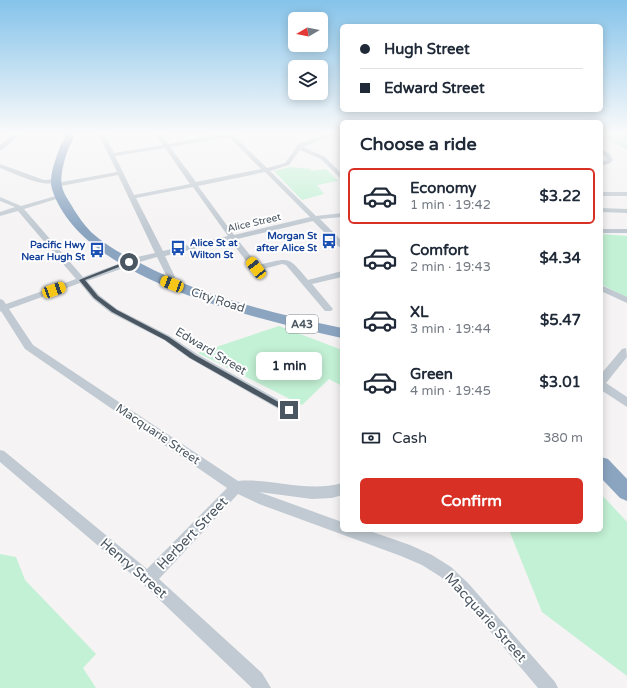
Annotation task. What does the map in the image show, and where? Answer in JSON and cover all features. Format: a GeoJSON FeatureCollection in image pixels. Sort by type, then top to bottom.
{"type":"FeatureCollection","features":[{"type":"Feature","properties":{"kind":"highway"},"geometry":{"type":"LineString","coordinates":[[56,183],[61,165]]}},
{"type":"Feature","properties":{"kind":"highway","name":"City Road"},"geometry":{"type":"LineString","coordinates":[[56,183],[61,196],[78,224],[87,234],[129,262],[162,280],[243,308],[340,333]]}},
{"type":"Feature","properties":{"kind":"highway"},"geometry":{"type":"LineString","coordinates":[[603,467],[627,492]]}},
{"type":"Feature","properties":{"kind":"street"},"geometry":{"type":"LineString","coordinates":[[117,165],[171,277]]}},
{"type":"Feature","properties":{"kind":"street"},"geometry":{"type":"LineString","coordinates":[[181,165],[256,268],[286,262],[289,263],[308,283],[328,309]]}},
{"type":"Feature","properties":{"kind":"street"},"geometry":{"type":"LineString","coordinates":[[260,165],[340,243]]}},
{"type":"Feature","properties":{"kind":"street"},"geometry":{"type":"LineString","coordinates":[[133,197],[266,171],[283,165]]}},
{"type":"Feature","properties":{"kind":"street"},"geometry":{"type":"LineString","coordinates":[[330,165],[340,176]]}},
{"type":"Feature","properties":{"kind":"street"},"geometry":{"type":"LineString","coordinates":[[0,166],[43,182],[56,183],[121,173]]}},
{"type":"Feature","properties":{"kind":"street"},"geometry":{"type":"LineString","coordinates":[[603,194],[627,194]]}},
{"type":"Feature","properties":{"kind":"street"},"geometry":{"type":"LineString","coordinates":[[0,214],[61,196]]}},
{"type":"Feature","properties":{"kind":"street"},"geometry":{"type":"LineString","coordinates":[[603,197],[627,198]]}},
{"type":"Feature","properties":{"kind":"street","name":"Edward Street"},"geometry":{"type":"LineString","coordinates":[[0,199],[17,206],[96,297],[114,311],[167,338],[193,356],[289,410]]}},
{"type":"Feature","properties":{"kind":"street"},"geometry":{"type":"LineString","coordinates":[[603,210],[627,211]]}},
{"type":"Feature","properties":{"kind":"street","name":"Alice Street"},"geometry":{"type":"LineString","coordinates":[[1,307],[82,280],[129,262],[232,237],[332,215],[340,215]]}},
{"type":"Feature","properties":{"kind":"street"},"geometry":{"type":"LineString","coordinates":[[603,231],[627,231]]}},
{"type":"Feature","properties":{"kind":"street"},"geometry":{"type":"LineString","coordinates":[[308,283],[340,275]]}},
{"type":"Feature","properties":{"kind":"street"},"geometry":{"type":"LineString","coordinates":[[603,289],[627,300]]}},
{"type":"Feature","properties":{"kind":"street","name":"Macquarie Street"},"geometry":{"type":"LineString","coordinates":[[1,307],[29,347],[236,487],[264,500],[340,527]]}},
{"type":"Feature","properties":{"kind":"street"},"geometry":{"type":"LineString","coordinates":[[603,379],[626,351]]}},
{"type":"Feature","properties":{"kind":"street"},"geometry":{"type":"LineString","coordinates":[[603,386],[627,403]]}},
{"type":"Feature","properties":{"kind":"street","name":"Henry Street"},"geometry":{"type":"LineString","coordinates":[[0,455],[148,579],[256,679],[262,688]]}},
{"type":"Feature","properties":{"kind":"street"},"geometry":{"type":"LineString","coordinates":[[236,487],[263,486],[303,493],[320,493],[340,488]]}},
{"type":"Feature","properties":{"kind":"street","name":"Herbert Street"},"geometry":{"type":"LineString","coordinates":[[148,579],[236,487]]}},
{"type":"Feature","properties":{"kind":"street","name":"Macquarie Street"},"geometry":{"type":"LineString","coordinates":[[355,532],[405,550],[427,560],[446,572],[463,588],[549,688]]}},
{"type":"Feature","properties":{"kind":"green space"},"geometry":{"type":"Polygon","coordinates":[[[290,167],[311,169],[310,171],[326,169],[338,181],[317,185],[324,194],[302,200],[274,171],[290,167]]]}},
{"type":"Feature","properties":{"kind":"green space"},"geometry":{"type":"Polygon","coordinates":[[[603,234],[627,236],[627,298],[603,285],[603,234]]]}},
{"type":"Feature","properties":{"kind":"green space"},"geometry":{"type":"Polygon","coordinates":[[[279,326],[340,349],[340,385],[329,379],[302,405],[198,353],[279,326]]]}},
{"type":"Feature","properties":{"kind":"green space"},"geometry":{"type":"Polygon","coordinates":[[[603,496],[627,522],[627,676],[542,612],[510,532],[603,532],[603,496]]]}},
{"type":"Feature","properties":{"kind":"green space"},"geometry":{"type":"Polygon","coordinates":[[[0,554],[16,557],[25,580],[96,654],[83,668],[96,688],[0,688],[0,554]]]}},
{"type":"Feature","properties":{"kind":"place","name":"Morgan St after Alice St"},"geometry":{"type":"Point","coordinates":[329,241]}},
{"type":"Feature","properties":{"kind":"place","name":"Alice St at Wilton St"},"geometry":{"type":"Point","coordinates":[178,248]}},
{"type":"Feature","properties":{"kind":"place","name":"Pacific Hwy Near Hugh St"},"geometry":{"type":"Point","coordinates":[97,250]}},
{"type":"Feature","properties":{"kind":"route"},"geometry":{"type":"LineString","coordinates":[[129,262],[82,280],[96,297],[114,311],[167,338],[179,348],[289,410]]}}]}
